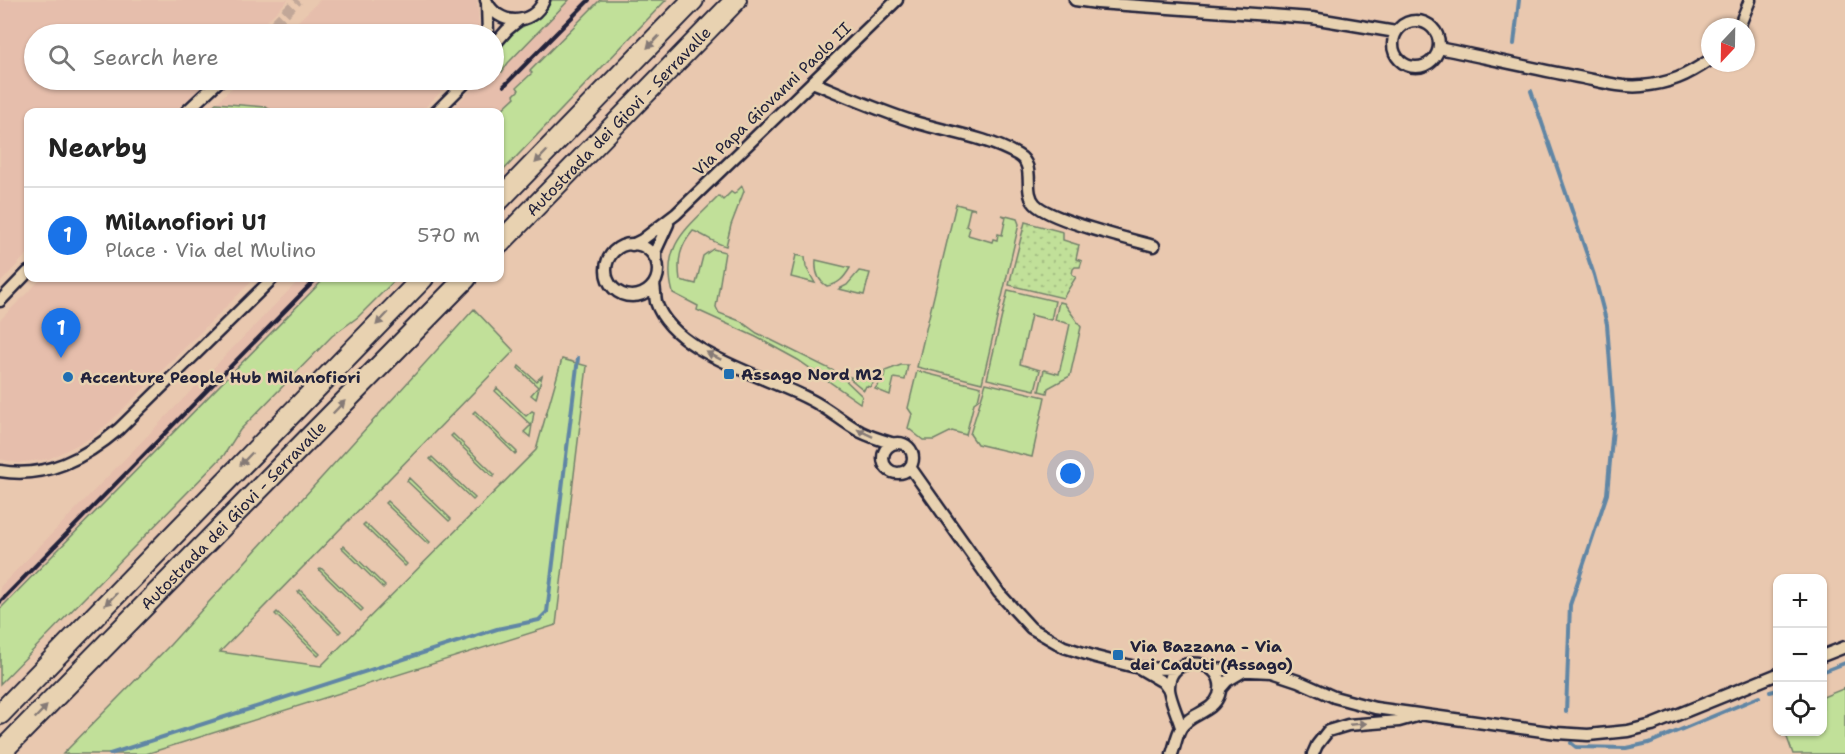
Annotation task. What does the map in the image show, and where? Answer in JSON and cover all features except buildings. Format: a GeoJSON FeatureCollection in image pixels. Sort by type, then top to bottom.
{"type":"FeatureCollection","features":[{"type":"Feature","properties":{"kind":"highway","name":"Autostrada dei Giovi - Serravalle"},"geometry":{"type":"LineString","coordinates":[[504,195],[693,0]]}},
{"type":"Feature","properties":{"kind":"highway","name":"Autostrada dei Giovi - Serravalle"},"geometry":{"type":"LineString","coordinates":[[504,239],[736,0]]}},
{"type":"Feature","properties":{"kind":"highway","name":"Autostrada dei Giovi - Serravalle"},"geometry":{"type":"LineString","coordinates":[[0,714],[419,282]]}},
{"type":"Feature","properties":{"kind":"highway","name":"Autostrada dei Giovi - Serravalle"},"geometry":{"type":"LineString","coordinates":[[0,753],[462,282]]}},
{"type":"Feature","properties":{"kind":"street"},"geometry":{"type":"LineString","coordinates":[[487,2],[500,17],[519,20],[529,18],[537,12],[544,0]]}},
{"type":"Feature","properties":{"kind":"street","name":"Via Papa Giovanni Paolo II"},"geometry":{"type":"LineString","coordinates":[[632,245],[669,221],[897,0]]}},
{"type":"Feature","properties":{"kind":"street"},"geometry":{"type":"LineString","coordinates":[[1075,0],[1312,18],[1396,32]]}},
{"type":"Feature","properties":{"kind":"street"},"geometry":{"type":"LineString","coordinates":[[1743,18],[1750,0]]}},
{"type":"Feature","properties":{"kind":"street"},"geometry":{"type":"LineString","coordinates":[[487,2],[489,24]]}},
{"type":"Feature","properties":{"kind":"street"},"geometry":{"type":"LineString","coordinates":[[504,33],[519,20]]}},
{"type":"Feature","properties":{"kind":"street"},"geometry":{"type":"LineString","coordinates":[[1408,22],[1424,22],[1436,32],[1439,48],[1437,55],[1427,65],[1413,68],[1406,66],[1394,51],[1393,38],[1396,32],[1408,22]]}},
{"type":"Feature","properties":{"kind":"street"},"geometry":{"type":"LineString","coordinates":[[1439,48],[1562,74],[1640,86],[1687,76],[1701,66]]}},
{"type":"Feature","properties":{"kind":"street"},"geometry":{"type":"LineString","coordinates":[[812,82],[916,123],[982,140],[1018,155],[1027,166],[1031,198],[1038,207],[1072,222],[1154,246]]}},
{"type":"Feature","properties":{"kind":"street"},"geometry":{"type":"LineString","coordinates":[[190,108],[209,90]]}},
{"type":"Feature","properties":{"kind":"street"},"geometry":{"type":"LineString","coordinates":[[440,108],[458,90]]}},
{"type":"Feature","properties":{"kind":"street","name":"Via Papa Giovanni Paolo II"},"geometry":{"type":"LineString","coordinates":[[656,260],[656,250],[669,221]]}},
{"type":"Feature","properties":{"kind":"street"},"geometry":{"type":"LineString","coordinates":[[654,284],[641,295],[624,295],[610,284],[607,272],[608,261],[617,249],[632,245],[646,249],[656,260],[658,268],[654,284],[656,301],[663,315],[681,336],[694,346],[722,360],[814,400],[859,431],[891,443],[902,443],[910,448],[913,458],[910,467],[901,473],[891,472],[882,460],[884,450],[891,443]]}},
{"type":"Feature","properties":{"kind":"street"},"geometry":{"type":"LineString","coordinates":[[0,301],[24,276]]}},
{"type":"Feature","properties":{"kind":"street"},"geometry":{"type":"LineString","coordinates":[[0,471],[26,473],[48,470],[71,462],[102,444],[269,282]]}},
{"type":"Feature","properties":{"kind":"street"},"geometry":{"type":"LineString","coordinates":[[910,467],[999,593],[1031,628],[1064,647],[1139,668],[1176,669],[1190,662],[1198,662],[1212,669],[1271,672],[1354,703],[1423,715],[1588,735],[1608,734],[1652,724],[1773,676]]}},
{"type":"Feature","properties":{"kind":"street"},"geometry":{"type":"LineString","coordinates":[[1827,654],[1845,647]]}},
{"type":"Feature","properties":{"kind":"street"},"geometry":{"type":"LineString","coordinates":[[1139,668],[1163,682],[1168,689],[1181,727]]}},
{"type":"Feature","properties":{"kind":"street"},"geometry":{"type":"LineString","coordinates":[[1168,689],[1176,669]]}},
{"type":"Feature","properties":{"kind":"street"},"geometry":{"type":"LineString","coordinates":[[1212,669],[1220,689]]}},
{"type":"Feature","properties":{"kind":"street"},"geometry":{"type":"LineString","coordinates":[[1172,754],[1181,727],[1211,707],[1227,681],[1244,671]]}},
{"type":"Feature","properties":{"kind":"street"},"geometry":{"type":"LineString","coordinates":[[1174,704],[1185,712],[1199,713]]}},
{"type":"Feature","properties":{"kind":"street"},"geometry":{"type":"LineString","coordinates":[[1313,754],[1328,731],[1348,725],[1399,721],[1423,715]]}},
{"type":"Feature","properties":{"kind":"shaded area"},"geometry":{"type":"Polygon","coordinates":[[[0,0],[288,0],[264,24],[24,24],[24,90],[198,90],[178,108],[24,108],[24,257],[0,283],[0,0]]]}},
{"type":"Feature","properties":{"kind":"shaded area"},"geometry":{"type":"Polygon","coordinates":[[[320,0],[477,0],[479,24],[295,24],[320,0]]]}},
{"type":"Feature","properties":{"kind":"shaded area"},"geometry":{"type":"Polygon","coordinates":[[[569,0],[600,0],[531,71],[517,87],[519,90],[514,95],[515,97],[503,108],[453,108],[471,90],[504,90],[504,68],[569,0]]]}},
{"type":"Feature","properties":{"kind":"shaded area"},"geometry":{"type":"Polygon","coordinates":[[[230,90],[443,90],[424,108],[211,108],[230,90]]]}},
{"type":"Feature","properties":{"kind":"shaded area"},"geometry":{"type":"Polygon","coordinates":[[[38,282],[251,282],[110,422],[89,439],[49,459],[17,463],[0,459],[0,320],[38,282]]]}},
{"type":"Feature","properties":{"kind":"shaded area"},"geometry":{"type":"Polygon","coordinates":[[[297,282],[321,282],[0,609],[0,587],[297,282]]]}},
{"type":"Feature","properties":{"kind":"green space"},"geometry":{"type":"Polygon","coordinates":[[[551,0],[569,0],[504,69],[504,38],[539,17],[551,0]]]}},
{"type":"Feature","properties":{"kind":"green space"},"geometry":{"type":"Polygon","coordinates":[[[600,0],[666,0],[504,170],[503,108],[515,97],[514,95],[519,90],[517,87],[532,73],[530,71],[600,0]]]}},
{"type":"Feature","properties":{"kind":"green space"},"geometry":{"type":"Polygon","coordinates":[[[216,103],[267,108],[210,108],[216,103]]]}},
{"type":"Feature","properties":{"kind":"green space"},"geometry":{"type":"Polygon","coordinates":[[[742,186],[744,191],[726,246],[693,231],[680,254],[680,280],[696,284],[703,256],[713,249],[725,252],[716,307],[719,313],[740,321],[757,333],[838,373],[862,396],[860,403],[798,360],[756,337],[697,310],[698,306],[673,293],[670,262],[680,238],[719,196],[723,200],[742,186]]]}},
{"type":"Feature","properties":{"kind":"green space"},"geometry":{"type":"Polygon","coordinates":[[[956,204],[975,209],[970,209],[966,226],[970,228],[968,235],[992,242],[993,239],[997,240],[998,234],[1002,235],[1006,217],[1002,215],[1017,219],[1019,224],[982,383],[917,367],[956,204]]]}},
{"type":"Feature","properties":{"kind":"green space"},"geometry":{"type":"Polygon","coordinates":[[[1025,222],[1063,232],[1063,240],[1079,245],[1076,259],[1082,261],[1080,267],[1073,269],[1072,274],[1076,277],[1063,298],[1009,285],[1025,222]]]}},
{"type":"Feature","properties":{"kind":"green space"},"geometry":{"type":"Polygon","coordinates":[[[796,255],[805,257],[806,267],[815,283],[791,277],[796,255]]]}},
{"type":"Feature","properties":{"kind":"green space"},"geometry":{"type":"Polygon","coordinates":[[[816,260],[850,268],[841,280],[827,286],[818,275],[816,260]]]}},
{"type":"Feature","properties":{"kind":"green space"},"geometry":{"type":"Polygon","coordinates":[[[859,271],[870,273],[864,295],[839,289],[847,285],[859,271]]]}},
{"type":"Feature","properties":{"kind":"green space"},"geometry":{"type":"Polygon","coordinates":[[[321,282],[393,282],[358,317],[332,336],[240,430],[224,455],[0,684],[0,609],[321,282]]]}},
{"type":"Feature","properties":{"kind":"green space"},"geometry":{"type":"Polygon","coordinates":[[[1008,290],[1055,301],[1051,320],[1031,315],[1020,364],[1040,370],[1035,390],[987,379],[1008,290]]]}},
{"type":"Feature","properties":{"kind":"green space"},"geometry":{"type":"Polygon","coordinates":[[[1059,302],[1064,303],[1081,327],[1070,376],[1048,388],[1047,393],[1039,391],[1044,370],[1059,374],[1070,324],[1055,320],[1059,302]]]}},
{"type":"Feature","properties":{"kind":"green space"},"geometry":{"type":"Polygon","coordinates":[[[474,309],[514,351],[220,652],[321,666],[536,450],[562,359],[587,366],[556,625],[146,754],[63,754],[170,645],[474,309]]]}},
{"type":"Feature","properties":{"kind":"green space"},"geometry":{"type":"Polygon","coordinates":[[[908,365],[905,380],[894,378],[890,395],[875,389],[884,377],[885,371],[908,365]]]}},
{"type":"Feature","properties":{"kind":"green space"},"geometry":{"type":"Polygon","coordinates":[[[519,366],[536,381],[542,376],[536,399],[531,395],[538,387],[518,368],[519,366]]]}},
{"type":"Feature","properties":{"kind":"green space"},"geometry":{"type":"Polygon","coordinates":[[[917,371],[981,387],[978,400],[974,403],[966,435],[952,431],[934,440],[923,440],[908,428],[912,414],[908,408],[917,371]]]}},
{"type":"Feature","properties":{"kind":"green space"},"geometry":{"type":"Polygon","coordinates":[[[880,375],[870,387],[866,386],[864,390],[848,377],[865,378],[880,375]]]}},
{"type":"Feature","properties":{"kind":"green space"},"geometry":{"type":"Polygon","coordinates":[[[986,383],[1045,397],[1032,457],[977,444],[970,434],[986,383]]]}},
{"type":"Feature","properties":{"kind":"green space"},"geometry":{"type":"Polygon","coordinates":[[[497,388],[526,416],[534,412],[530,437],[524,432],[531,425],[495,391],[497,388]]]}},
{"type":"Feature","properties":{"kind":"green space"},"geometry":{"type":"Polygon","coordinates":[[[475,411],[517,452],[515,454],[473,413],[475,411]]]}},
{"type":"Feature","properties":{"kind":"green space"},"geometry":{"type":"Polygon","coordinates":[[[453,434],[495,475],[493,477],[451,436],[453,434]]]}},
{"type":"Feature","properties":{"kind":"green space"},"geometry":{"type":"Polygon","coordinates":[[[432,457],[475,498],[473,500],[430,459],[432,457]]]}},
{"type":"Feature","properties":{"kind":"green space"},"geometry":{"type":"Polygon","coordinates":[[[409,478],[451,519],[449,521],[407,481],[409,478]]]}},
{"type":"Feature","properties":{"kind":"green space"},"geometry":{"type":"Polygon","coordinates":[[[387,501],[430,542],[428,544],[385,503],[387,501]]]}},
{"type":"Feature","properties":{"kind":"green space"},"geometry":{"type":"Polygon","coordinates":[[[365,523],[407,564],[405,566],[363,525],[365,523]]]}},
{"type":"Feature","properties":{"kind":"green space"},"geometry":{"type":"Polygon","coordinates":[[[344,546],[385,586],[383,588],[342,548],[344,546]]]}},
{"type":"Feature","properties":{"kind":"green space"},"geometry":{"type":"Polygon","coordinates":[[[321,568],[363,609],[361,611],[319,570],[321,568]]]}},
{"type":"Feature","properties":{"kind":"green space"},"geometry":{"type":"Polygon","coordinates":[[[300,590],[341,631],[339,633],[298,592],[300,590]]]}},
{"type":"Feature","properties":{"kind":"green space"},"geometry":{"type":"Polygon","coordinates":[[[277,612],[320,654],[318,656],[275,614],[277,612]]]}},
{"type":"Feature","properties":{"kind":"green space"},"geometry":{"type":"Polygon","coordinates":[[[1845,688],[1845,754],[1793,754],[1786,736],[1827,736],[1827,695],[1845,688]]]}},
{"type":"Feature","properties":{"kind":"waterway"},"geometry":{"type":"LineString","coordinates":[[1514,44],[1519,0]]}},
{"type":"Feature","properties":{"kind":"waterway"},"geometry":{"type":"LineString","coordinates":[[1531,91],[1594,275],[1607,324],[1614,417],[1607,494],[1570,605],[1566,712]]}},
{"type":"Feature","properties":{"kind":"waterway"},"geometry":{"type":"LineString","coordinates":[[110,754],[497,629],[539,620],[547,612],[578,358]]}},
{"type":"Feature","properties":{"kind":"waterway"},"geometry":{"type":"LineString","coordinates":[[1827,670],[1845,663]]}},
{"type":"Feature","properties":{"kind":"waterway"},"geometry":{"type":"LineString","coordinates":[[1571,743],[1576,747],[1626,748],[1649,743],[1759,697]]}},
{"type":"Feature","properties":{"kind":"tunnel"},"geometry":{"type":"LineString","coordinates":[[274,24],[298,0]]}},
{"type":"Feature","properties":{"kind":"railway"},"geometry":{"type":"LineString","coordinates":[[504,86],[589,0]]}},
{"type":"Feature","properties":{"kind":"railway"},"geometry":{"type":"LineString","coordinates":[[0,602],[313,282]]}},
{"type":"Feature","properties":{"kind":"place","name":"Milanofiori U1"},"geometry":{"type":"Point","coordinates":[61,358]}},
{"type":"Feature","properties":{"kind":"place","name":"Assago Nord M2"},"geometry":{"type":"Point","coordinates":[729,374]}},
{"type":"Feature","properties":{"kind":"place","name":"Accenture People Hub Milanofiori"},"geometry":{"type":"Point","coordinates":[68,377]}},
{"type":"Feature","properties":{"kind":"place","name":"Via Bazzana - Via dei Caduti (Assago)"},"geometry":{"type":"Point","coordinates":[1118,655]}}]}
